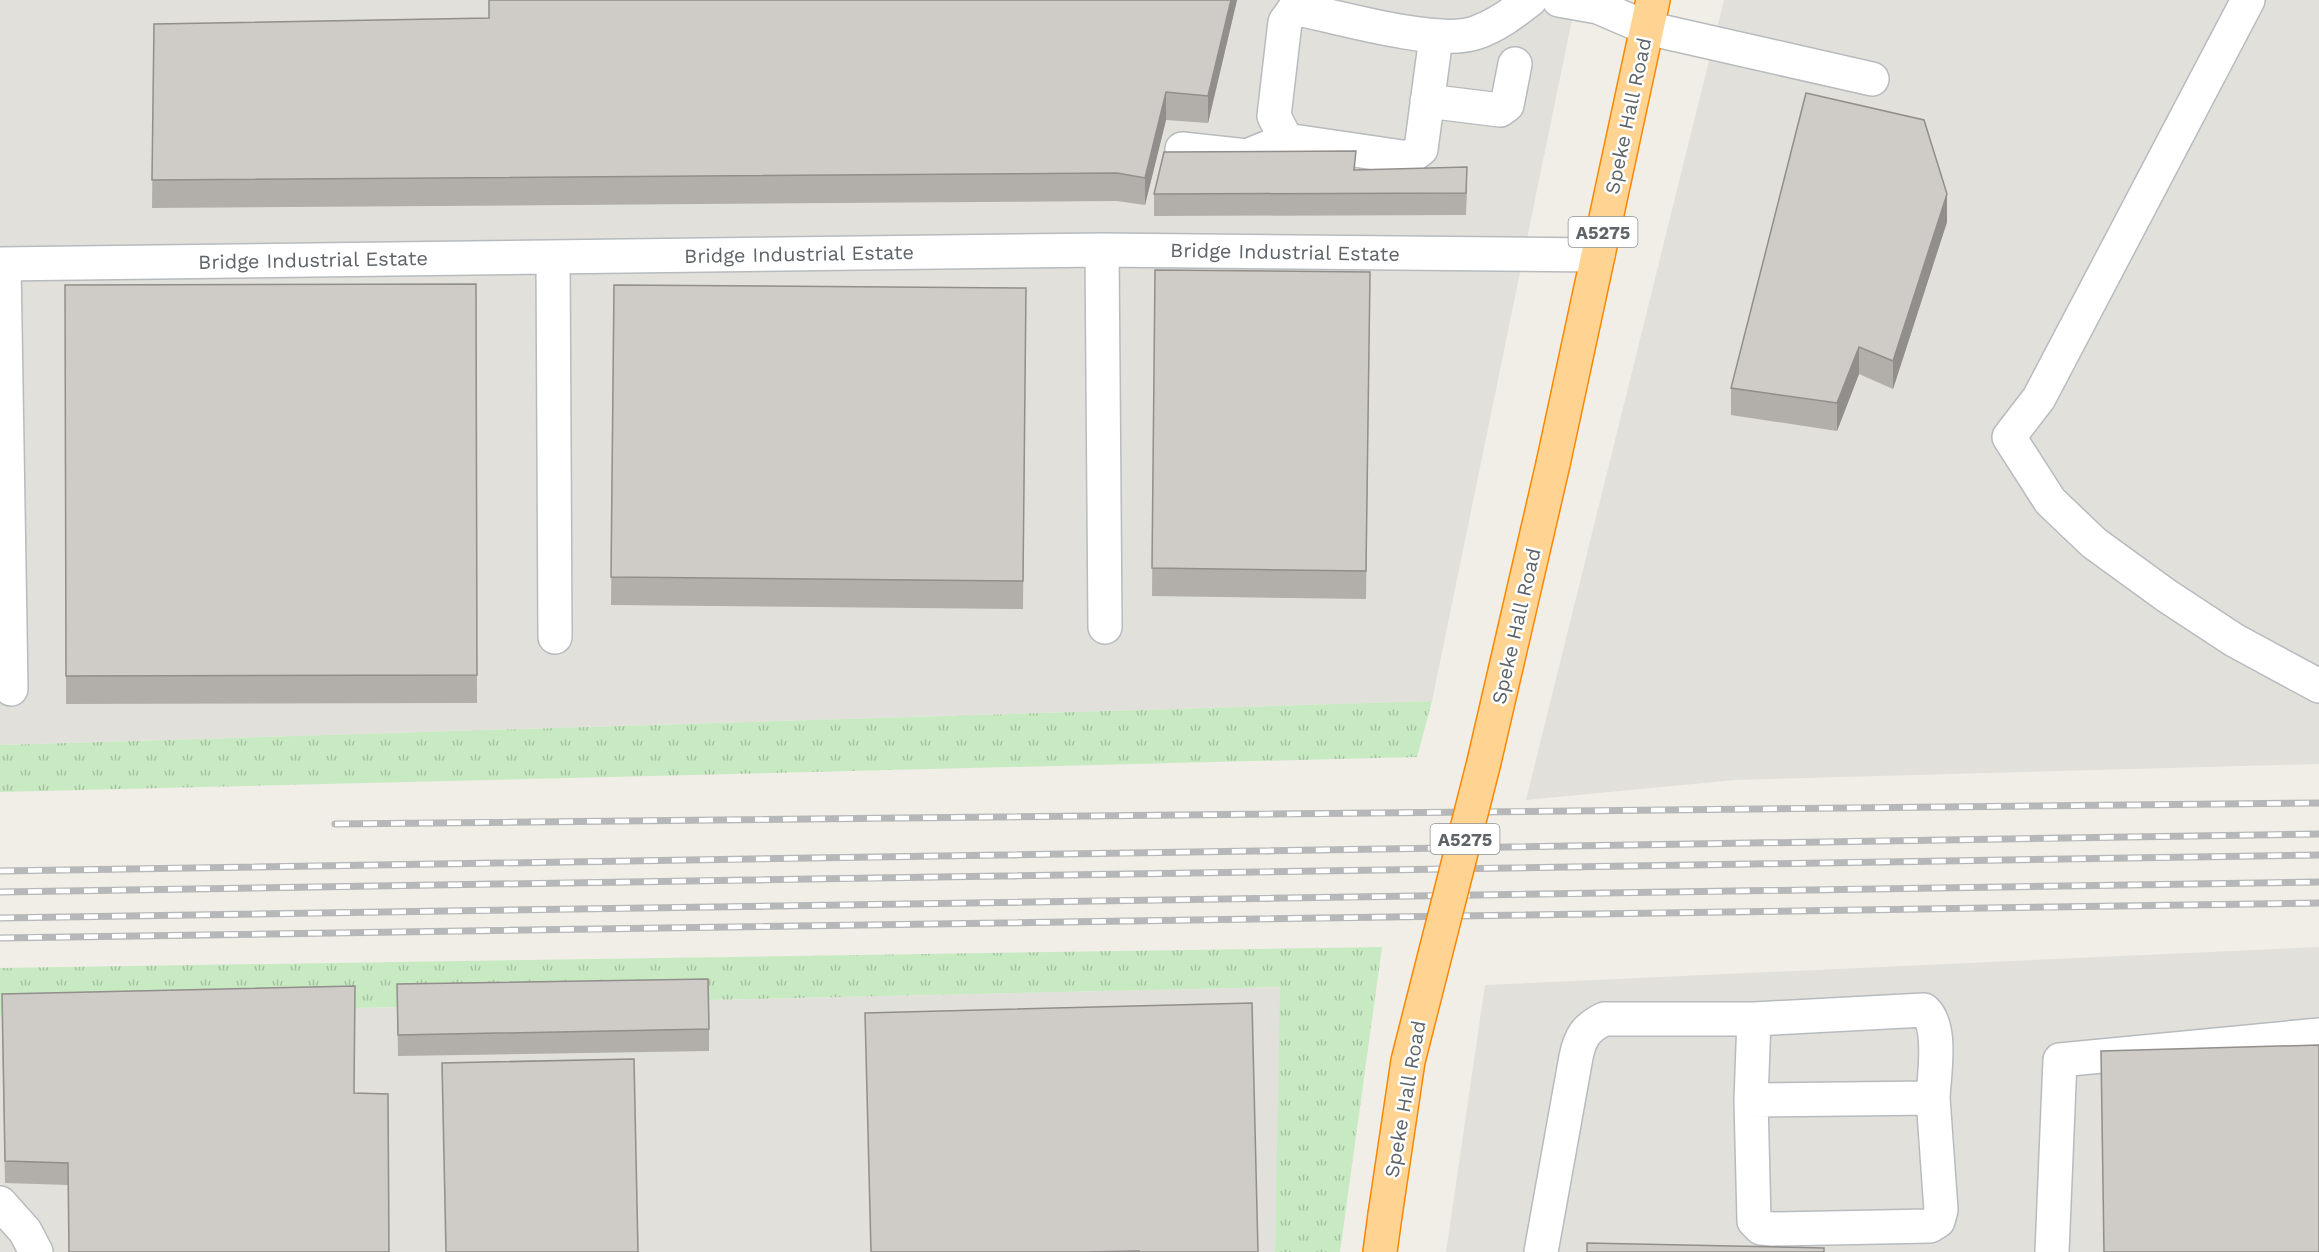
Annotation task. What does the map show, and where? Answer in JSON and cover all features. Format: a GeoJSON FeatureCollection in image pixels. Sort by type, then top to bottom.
{"type":"FeatureCollection","features":[{"type":"Feature","properties":{"kind":"highway","name":"Speke Hall Road"},"geometry":{"type":"LineString","coordinates":[[1380,1252],[1408,1060],[1484,762],[1554,464],[1650,14]]}},
{"type":"Feature","properties":{"kind":"street"},"geometry":{"type":"LineString","coordinates":[[1286,140],[1274,116],[1285,22],[1295,8],[1436,37],[1474,34],[1507,18],[1530,0]]}},
{"type":"Feature","properties":{"kind":"street"},"geometry":{"type":"LineString","coordinates":[[1559,0],[1650,14],[1872,79]]}},
{"type":"Feature","properties":{"kind":"street"},"geometry":{"type":"LineString","coordinates":[[2248,0],[2039,398],[2009,436],[2050,501],[2094,543],[2167,596],[2234,640],[2319,686]]}},
{"type":"Feature","properties":{"kind":"street"},"geometry":{"type":"LineString","coordinates":[[1182,149],[1247,156],[1286,140],[1409,158],[1421,149],[1436,37]]}},
{"type":"Feature","properties":{"kind":"street"},"geometry":{"type":"LineString","coordinates":[[1427,100],[1500,110],[1507,105],[1515,64]]}},
{"type":"Feature","properties":{"kind":"street"},"geometry":{"type":"LineString","coordinates":[[1102,250],[1105,627]]}},
{"type":"Feature","properties":{"kind":"street","name":"Bridge Industrial Estate"},"geometry":{"type":"LineString","coordinates":[[2,264],[1102,250],[1598,255]]}},
{"type":"Feature","properties":{"kind":"street"},"geometry":{"type":"LineString","coordinates":[[553,257],[555,637]]}},
{"type":"Feature","properties":{"kind":"street"},"geometry":{"type":"LineString","coordinates":[[2,264],[11,689]]}},
{"type":"Feature","properties":{"kind":"street"},"geometry":{"type":"LineString","coordinates":[[1541,1252],[1580,1038],[1591,1026],[1604,1019],[1754,1019],[1924,1010],[1931,1016],[1935,1029],[1933,1098],[1941,1210],[1938,1221],[1930,1226],[1871,1239],[1761,1228],[1754,1221],[1751,1100],[1754,1019]]}},
{"type":"Feature","properties":{"kind":"street"},"geometry":{"type":"LineString","coordinates":[[2052,1252],[2060,1059],[2319,1035]]}},
{"type":"Feature","properties":{"kind":"street"},"geometry":{"type":"LineString","coordinates":[[1751,1100],[1933,1098]]}},
{"type":"Feature","properties":{"kind":"street"},"geometry":{"type":"LineString","coordinates":[[0,1203],[25,1231],[36,1252]]}},
{"type":"Feature","properties":{"kind":"shaded area"},"geometry":{"type":"Polygon","coordinates":[[[0,0],[1576,0],[1432,701],[0,745],[0,0]]]}},
{"type":"Feature","properties":{"kind":"shaded area"},"geometry":{"type":"Polygon","coordinates":[[[1724,0],[2319,0],[2319,764],[1735,780],[1526,800],[1724,0]]]}},
{"type":"Feature","properties":{"kind":"shaded area"},"geometry":{"type":"Polygon","coordinates":[[[2319,947],[2319,1252],[1446,1252],[1485,985],[2319,947]]]}},
{"type":"Feature","properties":{"kind":"shaded area"},"geometry":{"type":"Polygon","coordinates":[[[1281,987],[1275,1252],[0,1252],[0,1016],[1281,987]]]}},
{"type":"Feature","properties":{"kind":"green space"},"geometry":{"type":"Polygon","coordinates":[[[1432,701],[1417,757],[0,792],[0,745],[1432,701]]]}},
{"type":"Feature","properties":{"kind":"green space"},"geometry":{"type":"Polygon","coordinates":[[[1382,947],[1340,1252],[1275,1252],[1280,987],[0,1016],[0,968],[1382,947]]]}},
{"type":"Feature","properties":{"kind":"building"},"geometry":{"type":"Polygon","coordinates":[[[489,0],[1231,0],[1208,96],[1166,92],[1145,178],[1117,173],[152,180],[154,24],[489,18],[489,0]]]}},
{"type":"Feature","properties":{"kind":"building"},"geometry":{"type":"Polygon","coordinates":[[[1806,93],[1924,120],[1947,194],[1893,361],[1859,347],[1837,403],[1731,388],[1806,93]]]}},
{"type":"Feature","properties":{"kind":"building"},"geometry":{"type":"Polygon","coordinates":[[[1356,151],[1354,170],[1467,167],[1466,193],[1154,194],[1164,152],[1356,151]]]}},
{"type":"Feature","properties":{"kind":"building"},"geometry":{"type":"Polygon","coordinates":[[[1155,270],[1370,272],[1366,571],[1152,568],[1155,270]]]}},
{"type":"Feature","properties":{"kind":"building"},"geometry":{"type":"Polygon","coordinates":[[[476,284],[477,675],[66,676],[65,285],[476,284]]]}},
{"type":"Feature","properties":{"kind":"building"},"geometry":{"type":"Polygon","coordinates":[[[614,285],[1026,288],[1023,581],[611,577],[614,285]]]}},
{"type":"Feature","properties":{"kind":"building"},"geometry":{"type":"Polygon","coordinates":[[[708,979],[709,1029],[398,1035],[397,984],[708,979]]]}},
{"type":"Feature","properties":{"kind":"building"},"geometry":{"type":"Polygon","coordinates":[[[355,986],[354,1093],[388,1094],[389,1252],[69,1252],[68,1163],[5,1161],[2,994],[355,986]]]}},
{"type":"Feature","properties":{"kind":"building"},"geometry":{"type":"Polygon","coordinates":[[[1252,1003],[1258,1252],[871,1252],[865,1013],[1252,1003]]]}},
{"type":"Feature","properties":{"kind":"building"},"geometry":{"type":"Polygon","coordinates":[[[2319,1045],[2319,1252],[2104,1252],[2101,1051],[2319,1045]]]}},
{"type":"Feature","properties":{"kind":"building"},"geometry":{"type":"Polygon","coordinates":[[[634,1059],[638,1252],[446,1252],[442,1063],[634,1059]]]}},
{"type":"Feature","properties":{"kind":"building"},"geometry":{"type":"Polygon","coordinates":[[[1587,1243],[1824,1248],[1824,1252],[1587,1252],[1587,1243]]]}},
{"type":"Feature","properties":{"kind":"railway"},"geometry":{"type":"LineString","coordinates":[[335,824],[2319,803]]}},
{"type":"Feature","properties":{"kind":"railway"},"geometry":{"type":"LineString","coordinates":[[0,871],[2319,834]]}},
{"type":"Feature","properties":{"kind":"railway"},"geometry":{"type":"LineString","coordinates":[[0,892],[2319,855]]}},
{"type":"Feature","properties":{"kind":"railway"},"geometry":{"type":"LineString","coordinates":[[0,918],[2319,882]]}},
{"type":"Feature","properties":{"kind":"railway"},"geometry":{"type":"LineString","coordinates":[[0,938],[2319,903]]}}]}
